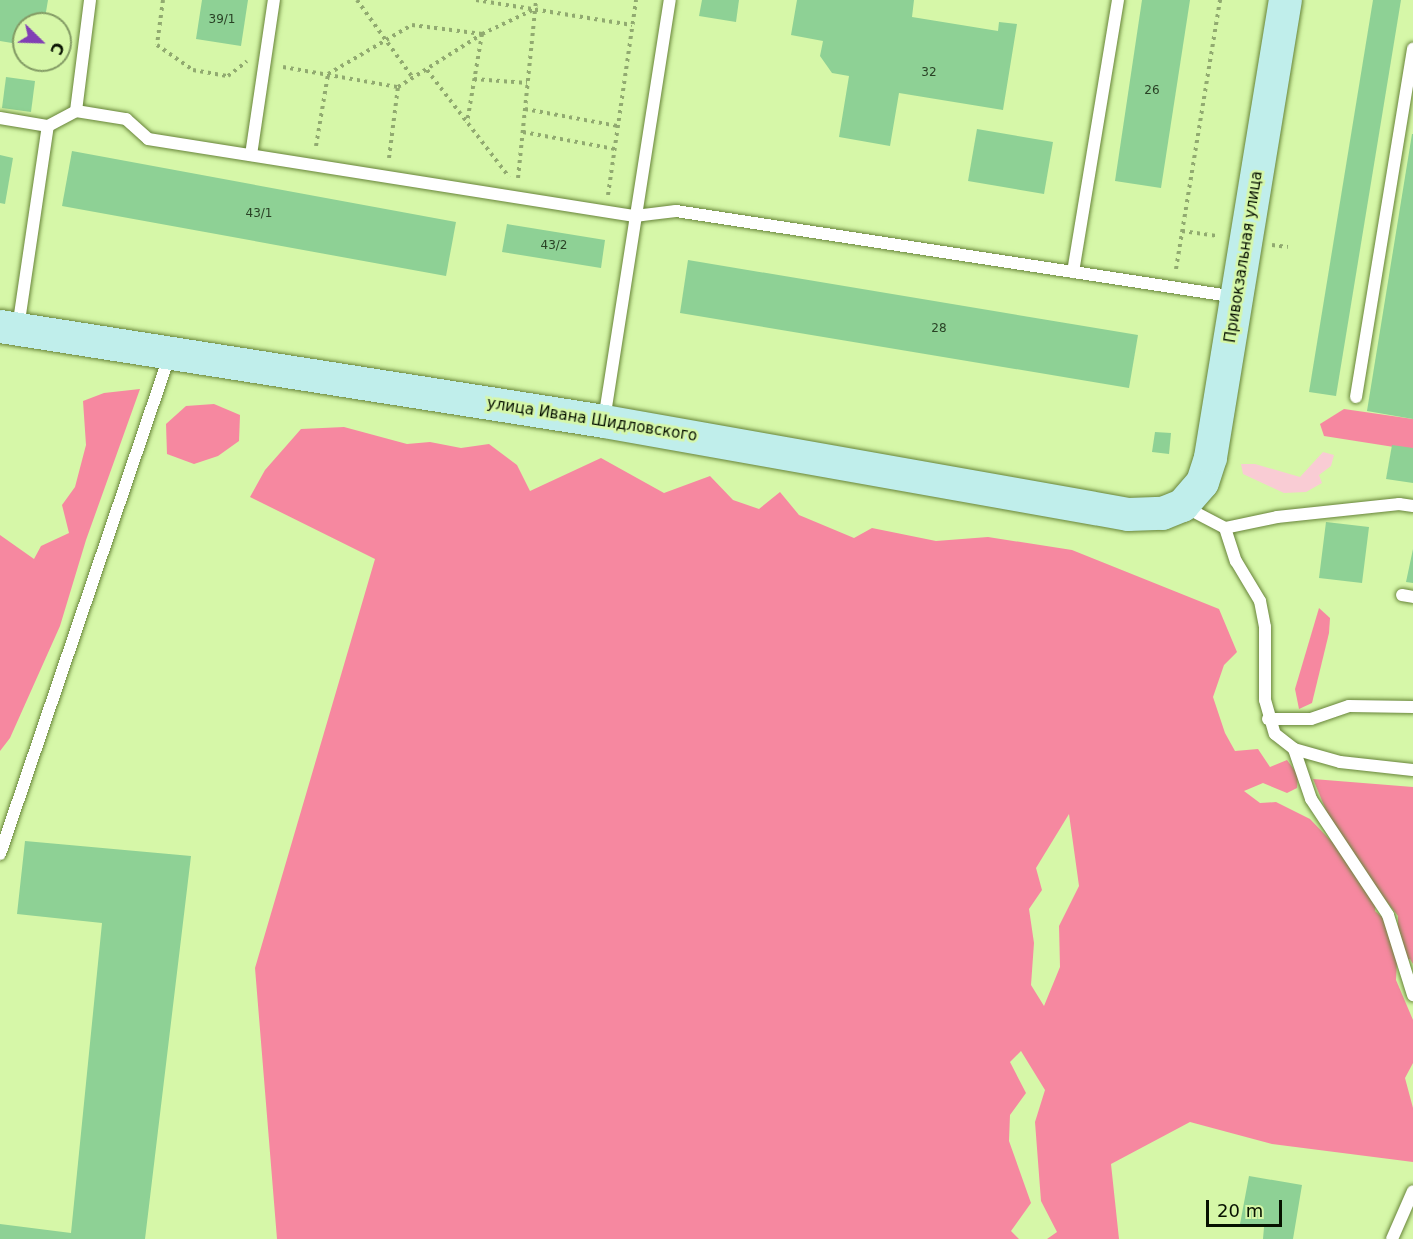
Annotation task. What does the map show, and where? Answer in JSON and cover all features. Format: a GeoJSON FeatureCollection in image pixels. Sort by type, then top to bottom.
{"type":"FeatureCollection","features":[{"type":"Feature","properties":{"kind":"street","name":"Привокзальная улица"},"geometry":{"type":"LineString","coordinates":[[1182,505],[1202,482],[1210,457],[1285,0]]}},
{"type":"Feature","properties":{"kind":"street","name":"улица Ивана Шидловского"},"geometry":{"type":"LineString","coordinates":[[9,328],[604,421],[1128,514],[1162,513],[1182,505]]}},
{"type":"Feature","properties":{"kind":"lane"},"geometry":{"type":"LineString","coordinates":[[76,111],[90,0]]}},
{"type":"Feature","properties":{"kind":"lane"},"geometry":{"type":"LineString","coordinates":[[251,155],[274,0]]}},
{"type":"Feature","properties":{"kind":"lane"},"geometry":{"type":"LineString","coordinates":[[604,421],[670,0]]}},
{"type":"Feature","properties":{"kind":"lane"},"geometry":{"type":"LineString","coordinates":[[1073,272],[1118,0]]}},
{"type":"Feature","properties":{"kind":"lane"},"geometry":{"type":"LineString","coordinates":[[1356,397],[1413,49]]}},
{"type":"Feature","properties":{"kind":"lane"},"geometry":{"type":"LineString","coordinates":[[0,118],[48,126],[76,111],[126,119],[148,139],[606,212],[636,216],[676,211],[1237,297]]}},
{"type":"Feature","properties":{"kind":"lane"},"geometry":{"type":"LineString","coordinates":[[9,328],[48,126]]}},
{"type":"Feature","properties":{"kind":"lane"},"geometry":{"type":"LineString","coordinates":[[0,854],[170,353]]}},
{"type":"Feature","properties":{"kind":"lane"},"geometry":{"type":"LineString","coordinates":[[1182,505],[1225,528],[1277,517],[1399,504],[1413,506]]}},
{"type":"Feature","properties":{"kind":"lane"},"geometry":{"type":"LineString","coordinates":[[1225,528],[1236,561],[1260,601],[1265,627],[1268,719],[1275,734],[1294,749],[1340,762],[1413,770]]}},
{"type":"Feature","properties":{"kind":"lane"},"geometry":{"type":"LineString","coordinates":[[1268,719],[1311,719],[1349,706],[1413,707]]}},
{"type":"Feature","properties":{"kind":"lane"},"geometry":{"type":"LineString","coordinates":[[1294,749],[1311,799],[1388,915],[1413,995]]}},
{"type":"Feature","properties":{"kind":"lane"},"geometry":{"type":"LineString","coordinates":[[1392,1239],[1413,1191]]}},
{"type":"Feature","properties":{"kind":"path"},"geometry":{"type":"LineString","coordinates":[[164,0],[157,45],[192,70],[228,76],[268,45]]}},
{"type":"Feature","properties":{"kind":"path"},"geometry":{"type":"LineString","coordinates":[[357,0],[413,78]]}},
{"type":"Feature","properties":{"kind":"path"},"geometry":{"type":"LineString","coordinates":[[476,0],[632,24]]}},
{"type":"Feature","properties":{"kind":"path"},"geometry":{"type":"LineString","coordinates":[[427,70],[517,187],[536,0]]}},
{"type":"Feature","properties":{"kind":"path"},"geometry":{"type":"LineString","coordinates":[[606,212],[636,0]]}},
{"type":"Feature","properties":{"kind":"path"},"geometry":{"type":"LineString","coordinates":[[1173,287],[1220,0]]}},
{"type":"Feature","properties":{"kind":"path"},"geometry":{"type":"LineString","coordinates":[[265,64],[399,87],[482,34],[535,9]]}},
{"type":"Feature","properties":{"kind":"path"},"geometry":{"type":"LineString","coordinates":[[328,74],[412,25],[482,34]]}},
{"type":"Feature","properties":{"kind":"path"},"geometry":{"type":"LineString","coordinates":[[467,123],[482,34]]}},
{"type":"Feature","properties":{"kind":"path"},"geometry":{"type":"LineString","coordinates":[[313,165],[328,74]]}},
{"type":"Feature","properties":{"kind":"path"},"geometry":{"type":"LineString","coordinates":[[474,78],[528,83]]}},
{"type":"Feature","properties":{"kind":"path"},"geometry":{"type":"LineString","coordinates":[[386,177],[399,87]]}},
{"type":"Feature","properties":{"kind":"path"},"geometry":{"type":"LineString","coordinates":[[525,109],[618,126]]}},
{"type":"Feature","properties":{"kind":"path"},"geometry":{"type":"LineString","coordinates":[[523,132],[615,148]]}},
{"type":"Feature","properties":{"kind":"shaded area"},"geometry":{"type":"Polygon","coordinates":[[[140,389],[86,540],[60,626],[10,738],[0,751],[0,535],[34,559],[41,546],[69,533],[62,505],[75,487],[86,445],[83,401],[104,393],[140,389]]]}},
{"type":"Feature","properties":{"kind":"shaded area"},"geometry":{"type":"Polygon","coordinates":[[[214,404],[240,415],[239,441],[218,456],[194,464],[167,454],[166,424],[186,406],[214,404]]]}},
{"type":"Feature","properties":{"kind":"shaded area"},"geometry":{"type":"Polygon","coordinates":[[[1344,409],[1413,419],[1413,450],[1324,436],[1320,424],[1344,409]]]}},
{"type":"Feature","properties":{"kind":"shaded area"},"geometry":{"type":"Polygon","coordinates":[[[344,427],[407,444],[430,442],[461,448],[489,444],[517,465],[530,491],[601,458],[664,493],[710,476],[733,500],[759,509],[780,492],[799,515],[854,538],[872,528],[936,541],[988,537],[1072,550],[1219,609],[1237,652],[1224,665],[1213,697],[1225,733],[1235,751],[1258,749],[1270,767],[1287,760],[1298,775],[1297,788],[1287,793],[1263,783],[1244,791],[1260,803],[1276,802],[1310,819],[1332,842],[1340,832],[1328,815],[1313,779],[1413,787],[1413,964],[1410,959],[1397,962],[1396,980],[1413,1020],[1413,1063],[1405,1078],[1413,1108],[1413,1162],[1272,1144],[1190,1122],[1111,1164],[1119,1239],[1047,1239],[1057,1232],[1041,1201],[1035,1122],[1045,1090],[1021,1051],[1010,1062],[1026,1093],[1010,1115],[1009,1141],[1031,1203],[1011,1231],[1019,1239],[277,1239],[255,968],[375,559],[250,497],[265,470],[301,429],[344,427]],[[1069,814],[1036,868],[1042,890],[1029,909],[1034,943],[1031,985],[1044,1006],[1060,967],[1059,926],[1079,886],[1069,814]],[[1376,896],[1375,911],[1398,931],[1398,916],[1383,897],[1376,896]]]}},
{"type":"Feature","properties":{"kind":"shaded area"},"geometry":{"type":"Polygon","coordinates":[[[1323,452],[1334,455],[1331,466],[1319,475],[1322,483],[1306,492],[1284,493],[1243,474],[1241,464],[1255,464],[1300,477],[1323,452]]]}},
{"type":"Feature","properties":{"kind":"shaded area"},"geometry":{"type":"Polygon","coordinates":[[[1319,608],[1330,618],[1329,633],[1312,703],[1299,709],[1295,689],[1319,608]]]}},
{"type":"Feature","properties":{"kind":"building"},"geometry":{"type":"Polygon","coordinates":[[[0,0],[48,0],[46,12],[12,12],[12,43],[0,41],[0,0]]]}},
{"type":"Feature","properties":{"kind":"building"},"geometry":{"type":"Polygon","coordinates":[[[202,0],[248,0],[241,46],[196,39],[202,0]]]}},
{"type":"Feature","properties":{"kind":"building"},"geometry":{"type":"Polygon","coordinates":[[[702,0],[739,0],[736,22],[699,16],[702,0]]]}},
{"type":"Feature","properties":{"kind":"building"},"geometry":{"type":"Polygon","coordinates":[[[797,0],[914,0],[912,17],[998,31],[999,22],[1017,24],[1003,110],[899,93],[890,146],[839,137],[849,76],[832,73],[820,56],[823,41],[791,35],[797,0]]]}},
{"type":"Feature","properties":{"kind":"building"},"geometry":{"type":"Polygon","coordinates":[[[1142,0],[1190,0],[1161,188],[1115,181],[1142,0]]]}},
{"type":"Feature","properties":{"kind":"building"},"geometry":{"type":"Polygon","coordinates":[[[1373,0],[1401,0],[1336,396],[1309,392],[1373,0]]]}},
{"type":"Feature","properties":{"kind":"building"},"geometry":{"type":"Polygon","coordinates":[[[6,77],[35,81],[31,112],[2,108],[6,77]]]}},
{"type":"Feature","properties":{"kind":"building"},"geometry":{"type":"Polygon","coordinates":[[[977,129],[1053,142],[1044,194],[968,181],[977,129]]]}},
{"type":"Feature","properties":{"kind":"building"},"geometry":{"type":"Polygon","coordinates":[[[1413,134],[1413,419],[1367,411],[1413,134]]]}},
{"type":"Feature","properties":{"kind":"building"},"geometry":{"type":"Polygon","coordinates":[[[72,151],[456,222],[446,276],[62,206],[72,151]]]}},
{"type":"Feature","properties":{"kind":"building"},"geometry":{"type":"Polygon","coordinates":[[[0,155],[13,158],[5,204],[0,203],[0,155]]]}},
{"type":"Feature","properties":{"kind":"building"},"geometry":{"type":"Polygon","coordinates":[[[507,224],[605,240],[601,268],[502,252],[507,224]]]}},
{"type":"Feature","properties":{"kind":"building"},"geometry":{"type":"Polygon","coordinates":[[[688,260],[1138,335],[1129,388],[680,313],[688,260]]]}},
{"type":"Feature","properties":{"kind":"building"},"geometry":{"type":"Polygon","coordinates":[[[1155,432],[1171,433],[1169,454],[1152,452],[1155,432]]]}},
{"type":"Feature","properties":{"kind":"building"},"geometry":{"type":"Polygon","coordinates":[[[1392,445],[1413,448],[1413,483],[1386,479],[1392,445]]]}},
{"type":"Feature","properties":{"kind":"building"},"geometry":{"type":"Polygon","coordinates":[[[1326,522],[1369,527],[1362,583],[1319,578],[1326,522]]]}},
{"type":"Feature","properties":{"kind":"building"},"geometry":{"type":"Polygon","coordinates":[[[1413,549],[1413,583],[1406,582],[1413,549]]]}},
{"type":"Feature","properties":{"kind":"building"},"geometry":{"type":"Polygon","coordinates":[[[25,841],[191,856],[145,1239],[0,1239],[0,1224],[71,1233],[102,923],[17,914],[25,841]]]}},
{"type":"Feature","properties":{"kind":"building"},"geometry":{"type":"Polygon","coordinates":[[[1249,1176],[1302,1185],[1293,1239],[1263,1239],[1264,1227],[1240,1224],[1249,1176]]]}}]}
